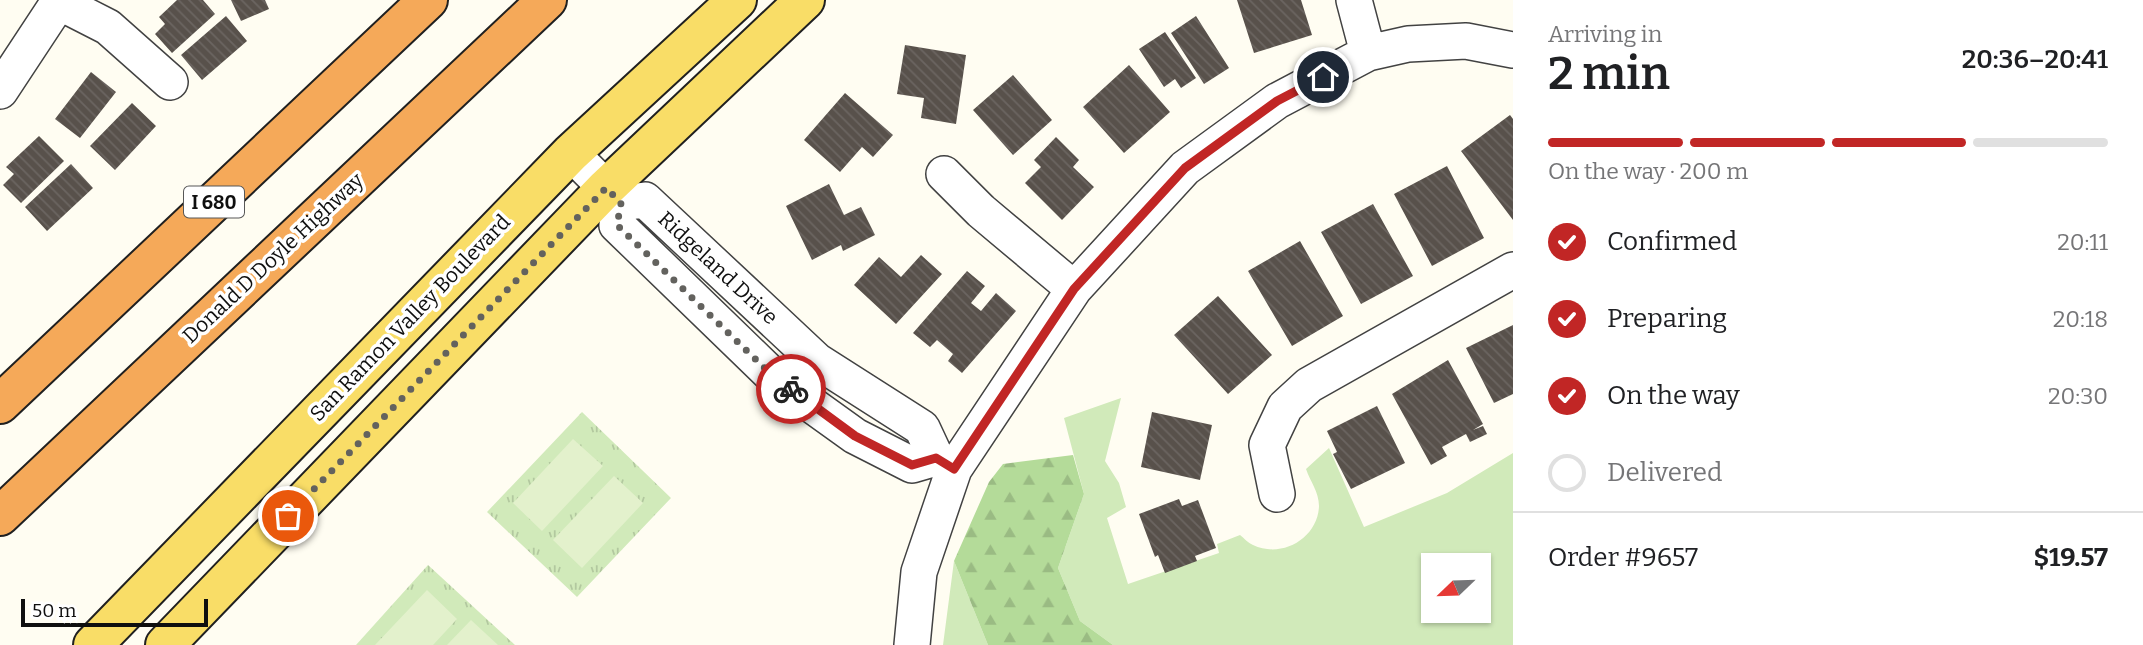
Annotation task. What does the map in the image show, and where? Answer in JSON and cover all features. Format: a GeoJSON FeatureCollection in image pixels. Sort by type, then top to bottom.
{"type":"FeatureCollection","features":[{"type":"Feature","properties":{"kind":"highway","name":"I 680"},"geometry":{"type":"LineString","coordinates":[[0,404],[428,0]]}},
{"type":"Feature","properties":{"kind":"highway","name":"Donald D Doyle Highway"},"geometry":{"type":"LineString","coordinates":[[0,516],[547,0]]}},
{"type":"Feature","properties":{"kind":"main road","name":"San Ramon Valley Boulevard"},"geometry":{"type":"LineString","coordinates":[[93,645],[571,153],[737,0]]}},
{"type":"Feature","properties":{"kind":"main road"},"geometry":{"type":"LineString","coordinates":[[165,645],[805,0]]}},
{"type":"Feature","properties":{"kind":"street"},"geometry":{"type":"LineString","coordinates":[[1354,0],[1368,53]]}},
{"type":"Feature","properties":{"kind":"street"},"geometry":{"type":"LineString","coordinates":[[0,91],[59,1],[108,27],[170,82]]}},
{"type":"Feature","properties":{"kind":"street"},"geometry":{"type":"LineString","coordinates":[[912,645],[919,572],[945,464],[1074,289],[1185,168],[1277,101],[1368,53],[1408,44],[1466,41],[1513,50]]}},
{"type":"Feature","properties":{"kind":"street"},"geometry":{"type":"LineString","coordinates":[[571,153],[613,195]]}},
{"type":"Feature","properties":{"kind":"street"},"geometry":{"type":"LineString","coordinates":[[944,174],[981,211],[1074,289]]}},
{"type":"Feature","properties":{"kind":"street","name":"Ridgeland Drive"},"geometry":{"type":"LineString","coordinates":[[613,195],[645,200],[817,361],[922,428],[945,464]]}},
{"type":"Feature","properties":{"kind":"street"},"geometry":{"type":"LineString","coordinates":[[1277,494],[1267,445],[1285,407],[1309,385],[1513,270]]}},
{"type":"Feature","properties":{"kind":"green space"},"geometry":{"type":"Polygon","coordinates":[[[1121,398],[1105,461],[1119,483],[1126,507],[1107,518],[1128,584],[1219,553],[1217,544],[1240,535],[1251,544],[1264,549],[1296,543],[1312,528],[1319,506],[1316,491],[1306,469],[1329,448],[1364,527],[1447,493],[1513,453],[1513,645],[1113,645],[1080,621],[1058,568],[1084,494],[1064,418],[1121,398]]]}},
{"type":"Feature","properties":{"kind":"green space"},"geometry":{"type":"Polygon","coordinates":[[[582,412],[671,498],[577,597],[487,512],[582,412]]]}},
{"type":"Feature","properties":{"kind":"green space"},"geometry":{"type":"Polygon","coordinates":[[[573,439],[603,466],[542,531],[513,503],[573,439]]]}},
{"type":"Feature","properties":{"kind":"green space"},"geometry":{"type":"Polygon","coordinates":[[[1073,455],[1084,494],[1058,568],[1080,621],[1113,645],[988,645],[954,561],[989,482],[1003,464],[1073,455]]]}},
{"type":"Feature","properties":{"kind":"green space"},"geometry":{"type":"Polygon","coordinates":[[[614,476],[643,503],[582,568],[553,540],[614,476]]]}},
{"type":"Feature","properties":{"kind":"green space"},"geometry":{"type":"Polygon","coordinates":[[[954,561],[988,645],[943,645],[954,561]]]}},
{"type":"Feature","properties":{"kind":"green space"},"geometry":{"type":"Polygon","coordinates":[[[428,565],[515,645],[356,645],[428,565]]]}},
{"type":"Feature","properties":{"kind":"green space"},"geometry":{"type":"Polygon","coordinates":[[[427,590],[457,619],[433,645],[375,645],[427,590]]]}},
{"type":"Feature","properties":{"kind":"green space"},"geometry":{"type":"Polygon","coordinates":[[[471,620],[498,645],[447,645],[471,620]]]}},
{"type":"Feature","properties":{"kind":"building"},"geometry":{"type":"Polygon","coordinates":[[[177,0],[203,0],[215,14],[172,53],[155,34],[165,24],[159,17],[177,0]]]}},
{"type":"Feature","properties":{"kind":"building"},"geometry":{"type":"Polygon","coordinates":[[[231,0],[265,0],[269,9],[241,21],[231,0]]]}},
{"type":"Feature","properties":{"kind":"building"},"geometry":{"type":"Polygon","coordinates":[[[1237,0],[1301,0],[1312,35],[1254,53],[1237,0]]]}},
{"type":"Feature","properties":{"kind":"building"},"geometry":{"type":"Polygon","coordinates":[[[226,16],[247,41],[202,80],[181,55],[226,16]]]}},
{"type":"Feature","properties":{"kind":"building"},"geometry":{"type":"Polygon","coordinates":[[[1196,16],[1229,68],[1204,84],[1171,33],[1196,16]]]}},
{"type":"Feature","properties":{"kind":"building"},"geometry":{"type":"Polygon","coordinates":[[[1165,32],[1196,78],[1181,88],[1175,79],[1164,87],[1139,49],[1165,32]]]}},
{"type":"Feature","properties":{"kind":"building"},"geometry":{"type":"Polygon","coordinates":[[[905,45],[966,55],[956,124],[921,118],[924,98],[897,94],[905,45]]]}},
{"type":"Feature","properties":{"kind":"building"},"geometry":{"type":"Polygon","coordinates":[[[1129,65],[1170,112],[1124,153],[1083,107],[1129,65]]]}},
{"type":"Feature","properties":{"kind":"building"},"geometry":{"type":"Polygon","coordinates":[[[91,72],[116,92],[80,138],[55,119],[91,72]]]}},
{"type":"Feature","properties":{"kind":"building"},"geometry":{"type":"Polygon","coordinates":[[[1013,75],[1052,120],[1013,155],[973,110],[1013,75]]]}},
{"type":"Feature","properties":{"kind":"building"},"geometry":{"type":"Polygon","coordinates":[[[845,93],[893,135],[873,157],[862,147],[840,172],[804,140],[845,93]]]}},
{"type":"Feature","properties":{"kind":"building"},"geometry":{"type":"Polygon","coordinates":[[[132,103],[156,126],[115,170],[90,146],[132,103]]]}},
{"type":"Feature","properties":{"kind":"building"},"geometry":{"type":"Polygon","coordinates":[[[1510,115],[1513,119],[1513,220],[1461,151],[1510,115]]]}},
{"type":"Feature","properties":{"kind":"building"},"geometry":{"type":"Polygon","coordinates":[[[39,136],[64,161],[21,203],[3,185],[14,174],[6,167],[39,136]]]}},
{"type":"Feature","properties":{"kind":"building"},"geometry":{"type":"Polygon","coordinates":[[[1056,137],[1079,160],[1073,167],[1094,187],[1062,220],[1025,183],[1041,167],[1034,160],[1056,137]]]}},
{"type":"Feature","properties":{"kind":"building"},"geometry":{"type":"Polygon","coordinates":[[[71,164],[93,188],[47,231],[25,207],[71,164]]]}},
{"type":"Feature","properties":{"kind":"building"},"geometry":{"type":"Polygon","coordinates":[[[1447,166],[1484,238],[1432,266],[1394,194],[1447,166]]]}},
{"type":"Feature","properties":{"kind":"building"},"geometry":{"type":"Polygon","coordinates":[[[829,184],[844,215],[861,207],[875,235],[843,251],[841,245],[812,260],[786,206],[829,184]]]}},
{"type":"Feature","properties":{"kind":"building"},"geometry":{"type":"Polygon","coordinates":[[[1373,204],[1413,276],[1361,304],[1321,232],[1373,204]]]}},
{"type":"Feature","properties":{"kind":"building"},"geometry":{"type":"Polygon","coordinates":[[[1300,241],[1343,316],[1292,346],[1248,271],[1300,241]]]}},
{"type":"Feature","properties":{"kind":"building"},"geometry":{"type":"Polygon","coordinates":[[[921,255],[942,274],[896,324],[854,285],[879,257],[901,277],[921,255]]]}},
{"type":"Feature","properties":{"kind":"building"},"geometry":{"type":"Polygon","coordinates":[[[967,271],[985,286],[971,303],[981,311],[996,293],[1016,311],[962,373],[948,361],[953,354],[937,340],[930,347],[913,333],[967,271]]]}},
{"type":"Feature","properties":{"kind":"building"},"geometry":{"type":"Polygon","coordinates":[[[1218,296],[1272,355],[1228,394],[1174,335],[1218,296]]]}},
{"type":"Feature","properties":{"kind":"building"},"geometry":{"type":"Polygon","coordinates":[[[1513,325],[1513,394],[1494,403],[1466,348],[1513,325]]]}},
{"type":"Feature","properties":{"kind":"building"},"geometry":{"type":"Polygon","coordinates":[[[1448,360],[1483,424],[1473,430],[1483,426],[1487,434],[1470,442],[1466,434],[1442,447],[1447,456],[1431,465],[1392,394],[1448,360]]]}},
{"type":"Feature","properties":{"kind":"building"},"geometry":{"type":"Polygon","coordinates":[[[1377,406],[1405,463],[1351,489],[1333,454],[1337,452],[1327,431],[1377,406]]]}},
{"type":"Feature","properties":{"kind":"building"},"geometry":{"type":"Polygon","coordinates":[[[1152,412],[1212,425],[1200,480],[1141,467],[1152,412]]]}},
{"type":"Feature","properties":{"kind":"building"},"geometry":{"type":"Polygon","coordinates":[[[1179,499],[1182,506],[1198,500],[1216,548],[1195,556],[1197,561],[1165,573],[1158,555],[1155,557],[1139,514],[1179,499]]]}},
{"type":"Feature","properties":{"kind":"way so far"},"geometry":{"type":"LineString","coordinates":[[288,516],[606,188],[621,203],[617,225],[777,380],[791,389]]}},
{"type":"Feature","properties":{"kind":"route"},"geometry":{"type":"LineString","coordinates":[[791,389],[855,436],[912,465],[936,458],[954,469],[1074,289],[1185,168],[1277,101],[1323,77]]}}]}
